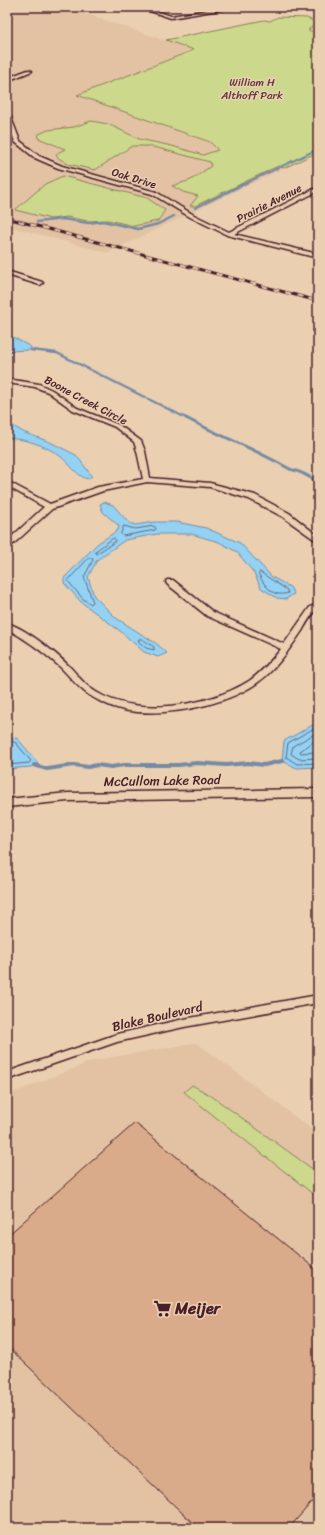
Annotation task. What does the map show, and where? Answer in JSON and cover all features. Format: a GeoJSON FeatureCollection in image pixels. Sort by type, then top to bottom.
{"type":"FeatureCollection","features":[{"type":"Feature","properties":{"kind":"street"},"geometry":{"type":"LineString","coordinates":[[140,7],[172,17],[236,7]]}},
{"type":"Feature","properties":{"kind":"street"},"geometry":{"type":"LineString","coordinates":[[7,80],[30,71]]}},
{"type":"Feature","properties":{"kind":"street","name":"Oak Drive"},"geometry":{"type":"LineString","coordinates":[[7,115],[18,142],[37,157],[60,168],[154,193],[192,216],[229,234],[318,256]]}},
{"type":"Feature","properties":{"kind":"street","name":"Prairie Avenue"},"geometry":{"type":"LineString","coordinates":[[229,234],[318,189]]}},
{"type":"Feature","properties":{"kind":"street"},"geometry":{"type":"LineString","coordinates":[[7,273],[40,283]]}},
{"type":"Feature","properties":{"kind":"street","name":"Boone Creek Circle"},"geometry":{"type":"LineString","coordinates":[[7,381],[36,385],[50,391],[76,409],[117,426],[136,441],[141,451],[148,480]]}},
{"type":"Feature","properties":{"kind":"street"},"geometry":{"type":"LineString","coordinates":[[7,545],[49,507],[100,490],[148,480],[210,485],[252,497],[286,515],[318,540]]}},
{"type":"Feature","properties":{"kind":"street"},"geometry":{"type":"LineString","coordinates":[[7,483],[49,507]]}},
{"type":"Feature","properties":{"kind":"street"},"geometry":{"type":"LineString","coordinates":[[170,582],[210,614],[285,648]]}},
{"type":"Feature","properties":{"kind":"street"},"geometry":{"type":"LineString","coordinates":[[7,626],[42,647],[62,664],[90,692],[109,703],[137,709],[162,709],[220,698],[244,687],[263,675],[285,648],[313,609],[318,606]]}},
{"type":"Feature","properties":{"kind":"street","name":"McCullom Lake Road"},"geometry":{"type":"LineString","coordinates":[[7,803],[68,797],[318,792]]}},
{"type":"Feature","properties":{"kind":"street","name":"Blake Boulevard"},"geometry":{"type":"LineString","coordinates":[[7,1076],[117,1038],[184,1023],[318,999]]}},
{"type":"Feature","properties":{"kind":"shaded area"},"geometry":{"type":"Polygon","coordinates":[[[7,7],[66,7],[194,50],[77,95],[284,168],[108,253],[7,226],[7,7]]]}},
{"type":"Feature","properties":{"kind":"shaded area","name":"Meijer"},"geometry":{"type":"Polygon","coordinates":[[[195,1043],[207,1050],[318,1134],[318,1528],[7,1528],[7,1095],[95,1060],[195,1043]]]}},
{"type":"Feature","properties":{"kind":"green space","name":"William H Althoff Park"},"geometry":{"type":"Polygon","coordinates":[[[278,17],[307,18],[317,23],[308,30],[318,34],[318,152],[284,168],[278,166],[195,206],[190,206],[198,196],[183,192],[172,186],[191,180],[211,166],[210,162],[150,146],[132,146],[95,170],[68,164],[57,157],[56,154],[65,149],[38,138],[39,134],[48,130],[74,127],[91,121],[108,124],[139,139],[172,146],[203,155],[218,150],[210,142],[77,95],[194,50],[166,40],[264,20],[270,21],[278,17]]]}},
{"type":"Feature","properties":{"kind":"green space"},"geometry":{"type":"Polygon","coordinates":[[[63,176],[147,198],[165,210],[158,221],[134,226],[108,220],[88,221],[67,217],[51,219],[15,210],[45,184],[63,176]]]}},
{"type":"Feature","properties":{"kind":"green space"},"geometry":{"type":"Polygon","coordinates":[[[192,1085],[210,1095],[318,1173],[318,1198],[184,1092],[192,1085]]]}},
{"type":"Feature","properties":{"kind":"water"},"geometry":{"type":"Polygon","coordinates":[[[7,334],[31,347],[31,350],[7,351],[7,334]]]}},
{"type":"Feature","properties":{"kind":"water"},"geometry":{"type":"Polygon","coordinates":[[[7,422],[23,432],[50,442],[76,455],[92,476],[87,479],[83,477],[60,456],[42,446],[28,441],[7,438],[7,422]]]}},
{"type":"Feature","properties":{"kind":"water"},"geometry":{"type":"Polygon","coordinates":[[[104,502],[113,505],[128,522],[135,525],[154,522],[177,522],[206,528],[240,543],[272,577],[290,587],[294,594],[286,599],[277,598],[261,588],[254,573],[237,552],[219,542],[191,534],[157,534],[125,540],[97,560],[88,577],[94,596],[116,618],[157,644],[167,653],[158,657],[144,652],[120,631],[81,602],[64,583],[64,578],[97,544],[118,530],[119,526],[103,512],[100,504],[104,502]]]}},
{"type":"Feature","properties":{"kind":"water"},"geometry":{"type":"Polygon","coordinates":[[[318,722],[318,767],[297,768],[282,761],[284,741],[318,722]]]}},
{"type":"Feature","properties":{"kind":"water"},"geometry":{"type":"Polygon","coordinates":[[[7,735],[18,739],[38,763],[31,767],[7,769],[7,735]]]}},
{"type":"Feature","properties":{"kind":"building","name":"Meijer"},"geometry":{"type":"Polygon","coordinates":[[[135,1123],[318,1271],[318,1495],[289,1528],[198,1528],[7,1346],[7,1236],[135,1123]]]}},
{"type":"Feature","properties":{"kind":"waterway"},"geometry":{"type":"LineString","coordinates":[[240,186],[318,149]]}},
{"type":"Feature","properties":{"kind":"waterway"},"geometry":{"type":"LineString","coordinates":[[195,208],[242,185]]}},
{"type":"Feature","properties":{"kind":"waterway"},"geometry":{"type":"LineString","coordinates":[[37,222],[63,219],[88,223],[103,221],[138,229],[158,224],[174,216]]}},
{"type":"Feature","properties":{"kind":"waterway"},"geometry":{"type":"LineString","coordinates":[[31,350],[57,353],[188,419]]}},
{"type":"Feature","properties":{"kind":"waterway"},"geometry":{"type":"LineString","coordinates":[[188,419],[318,482]]}},
{"type":"Feature","properties":{"kind":"waterway"},"geometry":{"type":"LineString","coordinates":[[34,765],[47,769],[74,765],[88,767],[97,765],[111,767],[124,765],[178,765],[197,763],[226,765],[248,763],[264,765],[282,761]]}},
{"type":"Feature","properties":{"kind":"railway"},"geometry":{"type":"LineString","coordinates":[[7,218],[318,301]]}},
{"type":"Feature","properties":{"kind":"place","name":"Meijer"},"geometry":{"type":"Point","coordinates":[162,1308]}}]}
